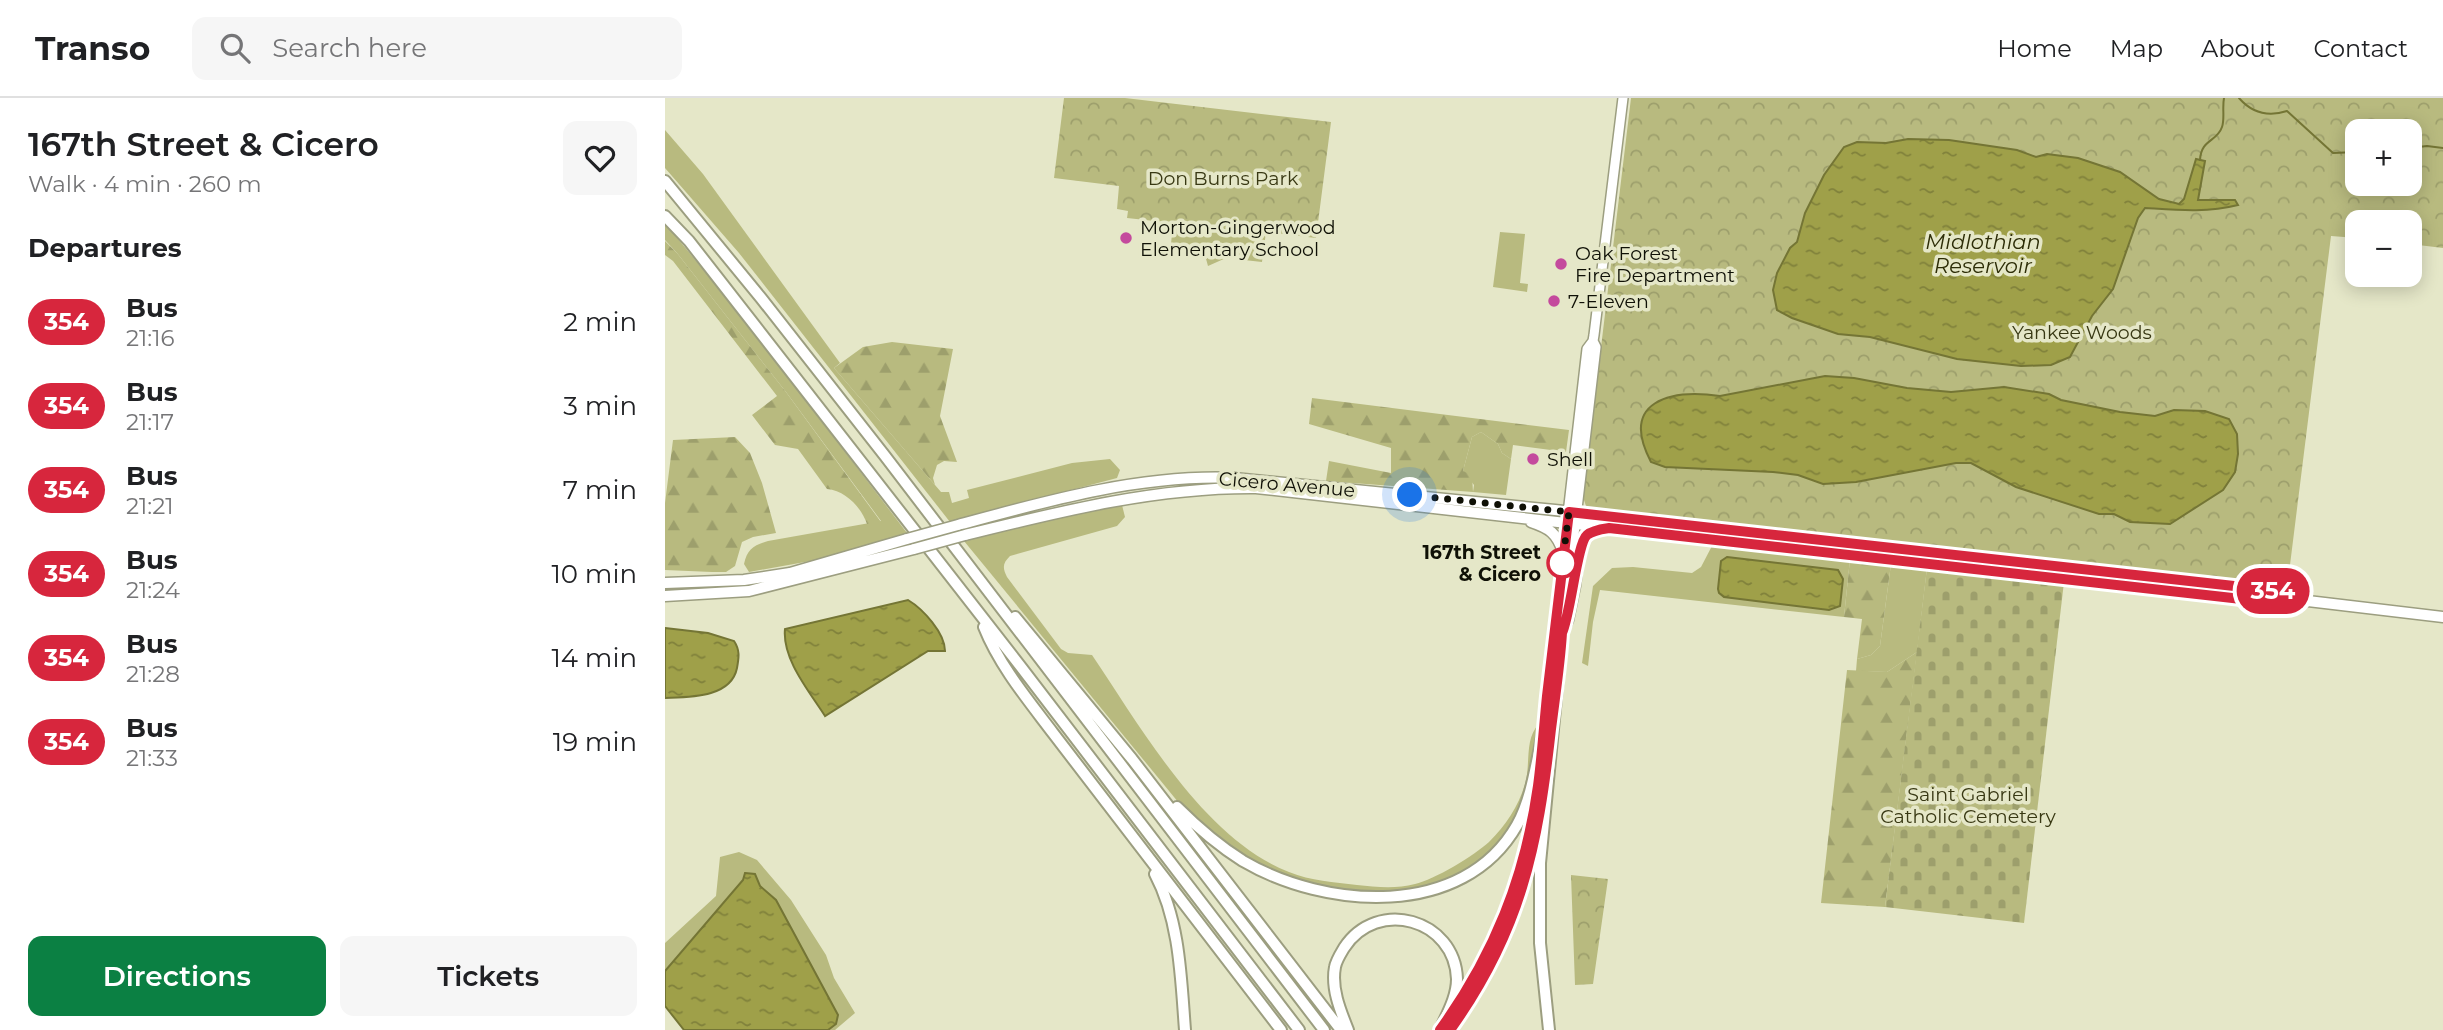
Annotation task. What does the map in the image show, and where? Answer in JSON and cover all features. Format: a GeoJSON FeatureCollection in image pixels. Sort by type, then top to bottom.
{"type":"FeatureCollection","features":[{"type":"Feature","properties":{"kind":"highway"},"geometry":{"type":"LineString","coordinates":[[665,181],[761,298],[1324,1030]]}},
{"type":"Feature","properties":{"kind":"highway"},"geometry":{"type":"LineString","coordinates":[[665,216],[689,241],[1299,1030]]}},
{"type":"Feature","properties":{"kind":"highway"},"geometry":{"type":"LineString","coordinates":[[955,549],[1048,655],[1132,759],[1341,1030]]}},
{"type":"Feature","properties":{"kind":"highway"},"geometry":{"type":"LineString","coordinates":[[979,614],[989,640],[1018,685],[1282,1030]]}},
{"type":"Feature","properties":{"kind":"highway"},"geometry":{"type":"LineString","coordinates":[[1549,1030],[1540,943],[1541,863],[1560,657]]}},
{"type":"Feature","properties":{"kind":"highway"},"geometry":{"type":"LineString","coordinates":[[1132,759],[1198,827],[1243,861],[1302,886],[1354,896],[1388,898],[1447,886],[1471,874],[1503,846],[1526,805],[1543,733]]}},
{"type":"Feature","properties":{"kind":"highway"},"geometry":{"type":"LineString","coordinates":[[1138,845],[1157,879],[1171,917],[1178,953],[1185,1030]]}},
{"type":"Feature","properties":{"kind":"highway"},"geometry":{"type":"LineString","coordinates":[[1348,1030],[1334,987],[1335,966],[1352,936],[1369,924],[1384,919],[1402,919],[1421,925],[1436,933],[1448,948],[1455,965],[1457,982],[1453,1001],[1440,1030]]}},
{"type":"Feature","properties":{"kind":"main road"},"geometry":{"type":"LineString","coordinates":[[1450,1030],[1493,963],[1516,910],[1527,876],[1545,788],[1560,657],[1587,349],[1593,341],[1623,98]]}},
{"type":"Feature","properties":{"kind":"main road","name":"Cicero Avenue"},"geometry":{"type":"LineString","coordinates":[[665,583],[744,580],[790,573],[1066,496],[1126,486],[1212,477],[2279,591],[2291,600]]}},
{"type":"Feature","properties":{"kind":"main road"},"geometry":{"type":"LineString","coordinates":[[1126,486],[1129,497]]}},
{"type":"Feature","properties":{"kind":"main road","name":"Cicero Avenue"},"geometry":{"type":"LineString","coordinates":[[665,596],[749,591],[965,535],[1129,497],[1213,487],[1256,488],[1510,515],[1573,517],[1609,528],[2277,603],[2291,600],[2443,617]]}},
{"type":"Feature","properties":{"kind":"main road"},"geometry":{"type":"LineString","coordinates":[[1510,515],[1551,528],[1560,540],[1563,552]]}},
{"type":"Feature","properties":{"kind":"main road"},"geometry":{"type":"LineString","coordinates":[[1440,1030],[1473,983],[1508,907],[1527,846],[1538,786],[1563,552],[1573,517]]}},
{"type":"Feature","properties":{"kind":"main road"},"geometry":{"type":"LineString","coordinates":[[1562,633],[1568,620],[1575,586],[1580,545],[1589,533],[1609,528]]}},
{"type":"Feature","properties":{"kind":"green space","name":"Don Burns Park"},"geometry":{"type":"Polygon","coordinates":[[[1064,98],[1125,98],[1331,122],[1316,238],[1266,232],[1262,262],[1226,258],[1208,266],[1203,248],[1171,244],[1173,223],[1127,218],[1128,211],[1117,209],[1119,186],[1054,178],[1064,98]]]}},
{"type":"Feature","properties":{"kind":"green space","name":"Yankee Woods"},"geometry":{"type":"Polygon","coordinates":[[[1631,98],[2443,98],[2443,248],[2422,245],[2422,210],[2345,210],[2345,237],[2331,236],[2288,581],[2283,588],[1587,509],[1583,497],[1631,98]]]}},
{"type":"Feature","properties":{"kind":"green space"},"geometry":{"type":"Polygon","coordinates":[[[665,130],[703,174],[840,363],[834,368],[941,492],[949,492],[952,503],[969,498],[967,490],[1072,463],[1110,459],[1120,470],[1117,478],[950,522],[739,253],[665,168],[665,130]]]}},
{"type":"Feature","properties":{"kind":"green space"},"geometry":{"type":"Polygon","coordinates":[[[665,223],[746,322],[907,533],[816,560],[749,572],[744,564],[745,559],[749,551],[759,544],[881,521],[786,392],[665,240],[665,223]]]}},
{"type":"Feature","properties":{"kind":"green space"},"geometry":{"type":"Polygon","coordinates":[[[1500,232],[1525,234],[1520,283],[1528,284],[1527,292],[1493,287],[1500,232]]]}},
{"type":"Feature","properties":{"kind":"green space"},"geometry":{"type":"Polygon","coordinates":[[[665,241],[786,392],[881,522],[867,524],[852,501],[834,490],[827,489],[798,449],[775,445],[752,415],[777,396],[673,261],[665,255],[665,241]]]}},
{"type":"Feature","properties":{"kind":"green space"},"geometry":{"type":"Polygon","coordinates":[[[892,342],[953,349],[940,416],[957,462],[944,461],[937,465],[933,478],[935,485],[834,368],[863,347],[892,342]]]}},
{"type":"Feature","properties":{"kind":"green space"},"geometry":{"type":"Polygon","coordinates":[[[1312,398],[1569,430],[1566,452],[1513,445],[1511,459],[1502,453],[1498,444],[1481,432],[1472,437],[1463,471],[1472,475],[1473,492],[1326,481],[1329,461],[1391,473],[1391,448],[1309,424],[1312,398]]]}},
{"type":"Feature","properties":{"kind":"green space"},"geometry":{"type":"Polygon","coordinates":[[[1481,432],[1498,444],[1502,453],[1511,459],[1506,495],[1473,492],[1474,485],[1463,471],[1472,437],[1481,432]]]}},
{"type":"Feature","properties":{"kind":"green space"},"geometry":{"type":"Polygon","coordinates":[[[735,437],[750,453],[762,483],[776,533],[742,542],[735,566],[726,572],[665,570],[665,503],[673,440],[735,437]]]}},
{"type":"Feature","properties":{"kind":"green space"},"geometry":{"type":"Polygon","coordinates":[[[1118,502],[1122,505],[1125,517],[1117,526],[1010,556],[1004,570],[1061,649],[1068,653],[1092,655],[1177,779],[1229,835],[1258,856],[1289,872],[1306,877],[1379,887],[1401,887],[1423,882],[1474,853],[1489,842],[1506,822],[1525,784],[1531,737],[1539,724],[1523,803],[1517,819],[1503,839],[1479,861],[1455,876],[1429,886],[1402,891],[1345,890],[1317,885],[1265,867],[1232,848],[1192,817],[964,541],[1118,502]]]}},
{"type":"Feature","properties":{"kind":"green space"},"geometry":{"type":"Polygon","coordinates":[[[1713,544],[1850,559],[1844,617],[1600,590],[1588,666],[1582,663],[1593,586],[1612,568],[1633,567],[1692,573],[1701,567],[1713,544]]]}},
{"type":"Feature","properties":{"kind":"green space"},"geometry":{"type":"Polygon","coordinates":[[[1850,559],[1891,564],[1880,646],[1871,655],[1857,659],[1862,619],[1844,617],[1850,559]]]}},
{"type":"Feature","properties":{"kind":"green space"},"geometry":{"type":"Polygon","coordinates":[[[1891,564],[1927,568],[1917,652],[1887,672],[1856,671],[1857,659],[1871,655],[1880,646],[1891,564]]]}},
{"type":"Feature","properties":{"kind":"green space","name":"Saint Gabriel Catholic Cemetery"},"geometry":{"type":"Polygon","coordinates":[[[1927,568],[2064,582],[2024,923],[1885,907],[1927,568]]]}},
{"type":"Feature","properties":{"kind":"green space"},"geometry":{"type":"Polygon","coordinates":[[[1917,652],[1885,907],[1821,903],[1847,670],[1887,672],[1917,652]]]}},
{"type":"Feature","properties":{"kind":"green space"},"geometry":{"type":"Polygon","coordinates":[[[739,852],[757,860],[791,900],[826,955],[834,978],[855,1013],[835,1030],[828,1030],[836,1024],[776,900],[745,874],[743,880],[665,971],[665,943],[716,896],[720,857],[739,852]]]}},
{"type":"Feature","properties":{"kind":"green space"},"geometry":{"type":"Polygon","coordinates":[[[1571,875],[1608,879],[1593,984],[1575,985],[1571,875]]]}},
{"type":"Feature","properties":{"kind":"water","name":"Midlothian Reservoir"},"geometry":{"type":"Polygon","coordinates":[[[1908,139],[1949,140],[2017,150],[2036,157],[2047,154],[2078,158],[2120,172],[2159,199],[2179,204],[2184,199],[2196,159],[2205,161],[2198,200],[2235,200],[2238,205],[2203,210],[2145,208],[2138,218],[2113,289],[2092,316],[2070,357],[2051,365],[2021,366],[1957,359],[1870,337],[1838,334],[1777,310],[1773,290],[1777,273],[1790,248],[1797,242],[1805,213],[1824,175],[1844,147],[1857,142],[1886,143],[1908,139]]]}},
{"type":"Feature","properties":{"kind":"water"},"geometry":{"type":"Polygon","coordinates":[[[1825,376],[1951,392],[2004,387],[2049,394],[2061,400],[2120,412],[2155,416],[2174,410],[2205,411],[2229,419],[2237,434],[2235,472],[2223,490],[2170,524],[2130,522],[2114,514],[2099,514],[2016,487],[1971,463],[1956,463],[1856,482],[1823,484],[1798,475],[1665,467],[1651,462],[1643,441],[1641,425],[1646,412],[1655,404],[1684,395],[1720,396],[1825,376]]]}},
{"type":"Feature","properties":{"kind":"water"},"geometry":{"type":"Polygon","coordinates":[[[1727,557],[1838,570],[1843,579],[1840,606],[1829,610],[1724,597],[1718,589],[1721,561],[1727,557]]]}},
{"type":"Feature","properties":{"kind":"water"},"geometry":{"type":"Polygon","coordinates":[[[908,600],[932,622],[945,651],[928,651],[825,716],[792,663],[785,640],[785,629],[908,600]]]}},
{"type":"Feature","properties":{"kind":"water"},"geometry":{"type":"Polygon","coordinates":[[[665,628],[708,633],[734,641],[739,657],[733,678],[727,685],[708,694],[665,698],[665,628]]]}},
{"type":"Feature","properties":{"kind":"water"},"geometry":{"type":"Polygon","coordinates":[[[745,873],[755,874],[760,886],[776,900],[838,1015],[836,1024],[828,1030],[684,1030],[665,1006],[665,971],[743,880],[745,873]]]}},
{"type":"Feature","properties":{"kind":"waterway"},"geometry":{"type":"LineString","coordinates":[[2200,160],[2203,148],[2217,136],[2222,127],[2224,98]]}},
{"type":"Feature","properties":{"kind":"waterway"},"geometry":{"type":"LineString","coordinates":[[2239,98],[2249,107],[2261,112],[2273,114],[2287,111],[2333,153],[2345,152]]}},
{"type":"Feature","properties":{"kind":"waterway"},"geometry":{"type":"LineString","coordinates":[[2422,147],[2443,148]]}},
{"type":"Feature","properties":{"kind":"bus line","name":"354"},"geometry":{"type":"LineString","coordinates":[[1440,1030],[1473,983],[1497,934],[1527,846],[1538,786],[1569,512],[2279,591],[2291,600],[2277,603],[1609,528],[1589,533],[1580,545],[1575,586],[1568,620],[1562,633],[1545,788],[1527,876],[1516,910],[1493,963],[1450,1030]]}},
{"type":"Feature","properties":{"kind":"place","name":"Morton-Gingerwood Elementary School"},"geometry":{"type":"Point","coordinates":[1126,238]}},
{"type":"Feature","properties":{"kind":"place","name":"Oak Forest Fire Department"},"geometry":{"type":"Point","coordinates":[1561,264]}},
{"type":"Feature","properties":{"kind":"place","name":"7-Eleven"},"geometry":{"type":"Point","coordinates":[1554,301]}},
{"type":"Feature","properties":{"kind":"place","name":"Shell"},"geometry":{"type":"Point","coordinates":[1533,459]}},
{"type":"Feature","properties":{"kind":"place","name":"167th Street & Cicero"},"geometry":{"type":"Point","coordinates":[1562,563]}},
{"type":"Feature","properties":{"kind":"route"},"geometry":{"type":"LineString","coordinates":[[1410,495],[1569,512],[1561,574],[1562,563]]}}]}
